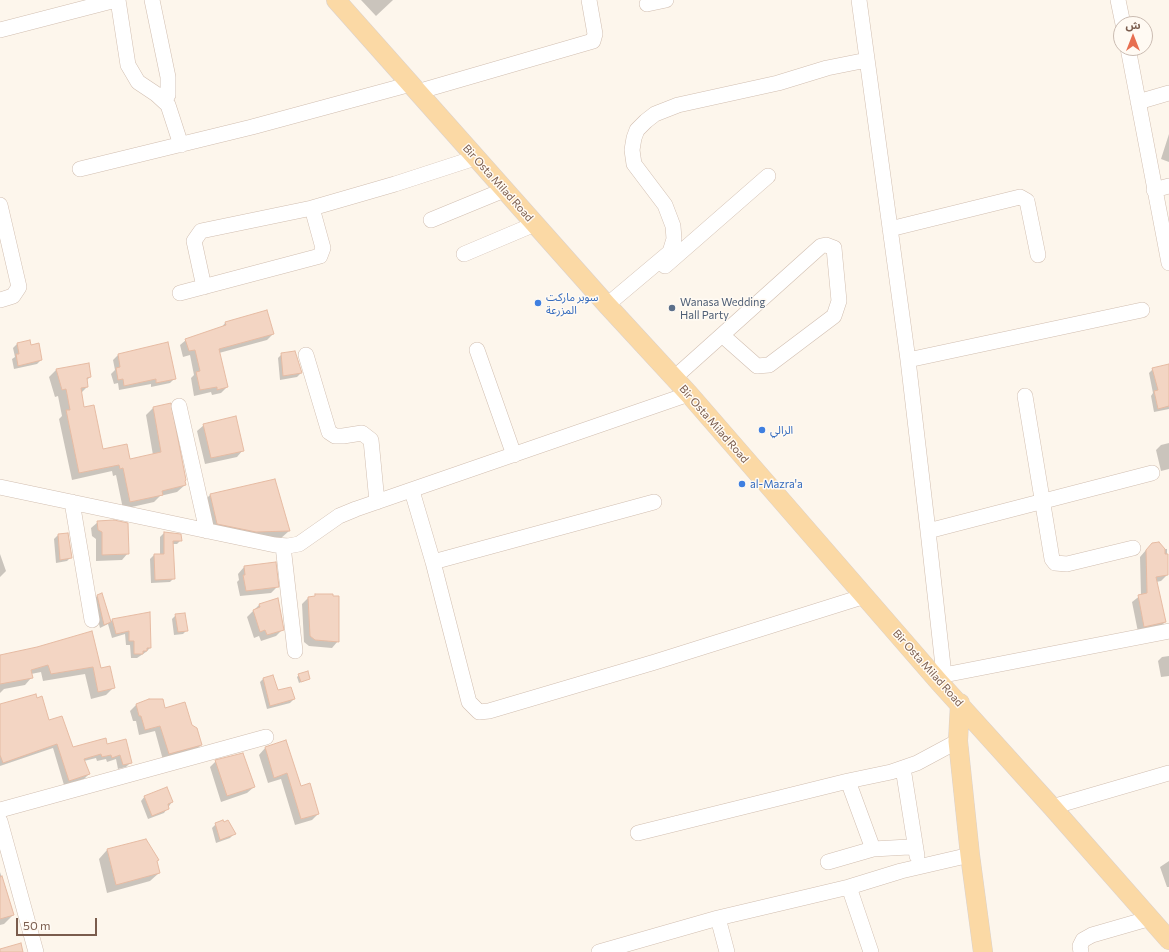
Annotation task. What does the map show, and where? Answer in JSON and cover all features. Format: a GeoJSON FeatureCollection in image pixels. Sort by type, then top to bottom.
{"type":"FeatureCollection","features":[{"type":"Feature","properties":{"kind":"main road","name":"Bir Osta Milad Road"},"geometry":{"type":"LineString","coordinates":[[336,0],[475,158],[689,394],[864,596],[942,678],[960,703],[1169,940]]}},
{"type":"Feature","properties":{"kind":"main road"},"geometry":{"type":"LineString","coordinates":[[960,703],[958,741],[970,855],[983,952]]}},
{"type":"Feature","properties":{"kind":"street"},"geometry":{"type":"LineString","coordinates":[[0,30],[117,0],[128,65],[138,82],[164,100],[168,105],[181,144]]}},
{"type":"Feature","properties":{"kind":"street"},"geometry":{"type":"LineString","coordinates":[[152,0],[168,77],[168,95],[164,100]]}},
{"type":"Feature","properties":{"kind":"street"},"geometry":{"type":"LineString","coordinates":[[80,169],[414,88],[593,41],[595,34],[589,0]]}},
{"type":"Feature","properties":{"kind":"street"},"geometry":{"type":"LineString","coordinates":[[647,4],[666,0]]}},
{"type":"Feature","properties":{"kind":"street"},"geometry":{"type":"LineString","coordinates":[[859,0],[908,360],[928,532],[942,678],[1169,630]]}},
{"type":"Feature","properties":{"kind":"street"},"geometry":{"type":"LineString","coordinates":[[1118,0],[1121,16]]}},
{"type":"Feature","properties":{"kind":"street"},"geometry":{"type":"LineString","coordinates":[[1129,56],[1169,263]]}},
{"type":"Feature","properties":{"kind":"street"},"geometry":{"type":"LineString","coordinates":[[607,305],[670,252],[674,239],[673,226],[665,205],[634,164],[632,150],[634,138],[637,130],[646,121],[655,114],[678,104],[778,83],[827,68],[867,60]]}},
{"type":"Feature","properties":{"kind":"street"},"geometry":{"type":"LineString","coordinates":[[1138,102],[1169,93]]}},
{"type":"Feature","properties":{"kind":"street"},"geometry":{"type":"LineString","coordinates":[[204,287],[194,241],[201,232],[312,208],[395,184],[475,158]]}},
{"type":"Feature","properties":{"kind":"street"},"geometry":{"type":"LineString","coordinates":[[630,286],[639,285],[651,278],[768,176]]}},
{"type":"Feature","properties":{"kind":"street"},"geometry":{"type":"LineString","coordinates":[[1154,190],[1169,186]]}},
{"type":"Feature","properties":{"kind":"street"},"geometry":{"type":"LineString","coordinates":[[431,220],[504,190]]}},
{"type":"Feature","properties":{"kind":"street"},"geometry":{"type":"LineString","coordinates":[[890,229],[1020,198],[1027,201],[1038,255]]}},
{"type":"Feature","properties":{"kind":"street"},"geometry":{"type":"LineString","coordinates":[[0,205],[19,287],[13,296],[0,300]]}},
{"type":"Feature","properties":{"kind":"street"},"geometry":{"type":"LineString","coordinates":[[180,293],[320,256],[323,248],[312,208]]}},
{"type":"Feature","properties":{"kind":"street"},"geometry":{"type":"LineString","coordinates":[[464,254],[535,224]]}},
{"type":"Feature","properties":{"kind":"street"},"geometry":{"type":"LineString","coordinates":[[674,378],[722,335],[822,246],[826,245],[834,248],[839,301],[834,316],[769,365],[757,366],[722,335]]}},
{"type":"Feature","properties":{"kind":"street"},"geometry":{"type":"LineString","coordinates":[[908,360],[1142,310]]}},
{"type":"Feature","properties":{"kind":"street"},"geometry":{"type":"LineString","coordinates":[[477,350],[514,455]]}},
{"type":"Feature","properties":{"kind":"street"},"geometry":{"type":"LineString","coordinates":[[306,355],[329,432],[335,436],[362,433],[371,440],[377,502]]}},
{"type":"Feature","properties":{"kind":"street"},"geometry":{"type":"LineString","coordinates":[[0,487],[283,546],[299,544],[339,516],[689,394]]}},
{"type":"Feature","properties":{"kind":"street"},"geometry":{"type":"LineString","coordinates":[[1025,396],[1052,559],[1055,563],[1067,564],[1133,548]]}},
{"type":"Feature","properties":{"kind":"street"},"geometry":{"type":"LineString","coordinates":[[178,406],[207,531]]}},
{"type":"Feature","properties":{"kind":"street"},"geometry":{"type":"LineString","coordinates":[[928,532],[1152,473]]}},
{"type":"Feature","properties":{"kind":"street"},"geometry":{"type":"LineString","coordinates":[[412,491],[433,562],[469,702],[479,712],[489,711],[648,664],[864,596]]}},
{"type":"Feature","properties":{"kind":"street"},"geometry":{"type":"LineString","coordinates":[[72,502],[92,620]]}},
{"type":"Feature","properties":{"kind":"street"},"geometry":{"type":"LineString","coordinates":[[433,562],[654,502]]}},
{"type":"Feature","properties":{"kind":"street"},"geometry":{"type":"LineString","coordinates":[[283,546],[295,651]]}},
{"type":"Feature","properties":{"kind":"street"},"geometry":{"type":"LineString","coordinates":[[0,810],[266,737]]}},
{"type":"Feature","properties":{"kind":"street"},"geometry":{"type":"LineString","coordinates":[[638,833],[848,780],[903,768],[958,741]]}},
{"type":"Feature","properties":{"kind":"street"},"geometry":{"type":"LineString","coordinates":[[828,862],[873,849],[913,852],[903,768]]}},
{"type":"Feature","properties":{"kind":"street"},"geometry":{"type":"LineString","coordinates":[[1052,807],[1169,773]]}},
{"type":"Feature","properties":{"kind":"street"},"geometry":{"type":"LineString","coordinates":[[848,780],[873,849]]}},
{"type":"Feature","properties":{"kind":"street"},"geometry":{"type":"LineString","coordinates":[[0,821],[36,952]]}},
{"type":"Feature","properties":{"kind":"street"},"geometry":{"type":"LineString","coordinates":[[599,952],[642,946],[718,918],[849,887],[901,871],[970,855]]}},
{"type":"Feature","properties":{"kind":"street"},"geometry":{"type":"LineString","coordinates":[[849,887],[872,952]]}},
{"type":"Feature","properties":{"kind":"street"},"geometry":{"type":"LineString","coordinates":[[718,918],[727,952]]}},
{"type":"Feature","properties":{"kind":"street"},"geometry":{"type":"LineString","coordinates":[[1081,952],[1080,946],[1083,940],[1092,935],[1151,918]]}},
{"type":"Feature","properties":{"kind":"building"},"geometry":{"type":"Polygon","coordinates":[[[267,310],[274,334],[219,349],[228,387],[217,390],[217,387],[200,390],[196,372],[200,371],[195,350],[189,351],[185,339],[226,325],[225,322],[267,310]]]}},
{"type":"Feature","properties":{"kind":"building"},"geometry":{"type":"Polygon","coordinates":[[[30,340],[31,345],[39,343],[42,360],[18,366],[16,354],[19,354],[17,343],[30,340]]]}},
{"type":"Feature","properties":{"kind":"building"},"geometry":{"type":"Polygon","coordinates":[[[168,342],[176,379],[156,383],[156,379],[124,386],[123,379],[118,380],[116,368],[120,367],[118,354],[168,342]]]}},
{"type":"Feature","properties":{"kind":"building"},"geometry":{"type":"Polygon","coordinates":[[[295,351],[302,373],[283,376],[281,353],[295,351]]]}},
{"type":"Feature","properties":{"kind":"building"},"geometry":{"type":"Polygon","coordinates":[[[89,363],[91,377],[87,378],[88,387],[81,388],[84,407],[94,405],[103,449],[127,444],[130,459],[161,452],[153,407],[171,403],[186,485],[162,491],[163,495],[130,502],[123,468],[120,469],[119,465],[79,473],[66,410],[70,410],[66,389],[62,390],[56,369],[89,363]]]}},
{"type":"Feature","properties":{"kind":"building"},"geometry":{"type":"Polygon","coordinates":[[[1169,364],[1169,406],[1158,409],[1154,391],[1158,390],[1152,368],[1169,364]]]}},
{"type":"Feature","properties":{"kind":"building"},"geometry":{"type":"Polygon","coordinates":[[[236,416],[244,451],[211,458],[203,424],[236,416]]]}},
{"type":"Feature","properties":{"kind":"building"},"geometry":{"type":"Polygon","coordinates":[[[275,479],[290,531],[256,532],[217,524],[210,494],[275,479]]]}},
{"type":"Feature","properties":{"kind":"building"},"geometry":{"type":"Polygon","coordinates":[[[114,520],[128,523],[129,554],[102,555],[102,532],[98,530],[97,521],[114,520]]]}},
{"type":"Feature","properties":{"kind":"building"},"geometry":{"type":"Polygon","coordinates":[[[164,532],[181,534],[182,541],[173,541],[175,579],[155,580],[154,554],[164,554],[164,532]]]}},
{"type":"Feature","properties":{"kind":"building"},"geometry":{"type":"Polygon","coordinates":[[[68,533],[72,558],[60,560],[58,534],[68,533]]]}},
{"type":"Feature","properties":{"kind":"building"},"geometry":{"type":"Polygon","coordinates":[[[1159,542],[1165,549],[1165,554],[1168,554],[1168,575],[1156,577],[1166,622],[1144,627],[1138,595],[1147,593],[1146,550],[1152,543],[1159,542]]]}},
{"type":"Feature","properties":{"kind":"building"},"geometry":{"type":"Polygon","coordinates":[[[276,562],[279,587],[246,591],[243,575],[245,575],[244,566],[276,562]]]}},
{"type":"Feature","properties":{"kind":"building"},"geometry":{"type":"Polygon","coordinates":[[[102,593],[111,622],[104,625],[97,595],[102,593]]]}},
{"type":"Feature","properties":{"kind":"building"},"geometry":{"type":"Polygon","coordinates":[[[315,594],[333,594],[333,596],[339,596],[339,642],[315,640],[310,636],[308,597],[315,596],[315,594]]]}},
{"type":"Feature","properties":{"kind":"building"},"geometry":{"type":"Polygon","coordinates":[[[278,598],[284,630],[267,635],[265,630],[260,632],[253,610],[260,607],[259,604],[278,598]]]}},
{"type":"Feature","properties":{"kind":"building"},"geometry":{"type":"Polygon","coordinates":[[[150,612],[151,648],[147,648],[147,651],[143,651],[143,654],[134,654],[134,641],[129,641],[129,631],[116,634],[112,619],[150,612]]]}},
{"type":"Feature","properties":{"kind":"building"},"geometry":{"type":"Polygon","coordinates":[[[185,613],[188,631],[178,632],[175,614],[185,613]]]}},
{"type":"Feature","properties":{"kind":"building"},"geometry":{"type":"Polygon","coordinates":[[[92,631],[101,668],[110,666],[115,688],[98,692],[93,667],[51,674],[48,665],[31,670],[33,678],[0,684],[0,655],[37,647],[92,631]]]}},
{"type":"Feature","properties":{"kind":"building"},"geometry":{"type":"Polygon","coordinates":[[[308,671],[310,679],[301,682],[298,674],[308,671]]]}},
{"type":"Feature","properties":{"kind":"building"},"geometry":{"type":"Polygon","coordinates":[[[273,675],[278,690],[291,687],[295,699],[270,706],[263,678],[273,675]]]}},
{"type":"Feature","properties":{"kind":"building"},"geometry":{"type":"Polygon","coordinates":[[[36,694],[37,698],[42,696],[49,720],[62,716],[73,747],[106,738],[107,744],[126,739],[132,763],[123,765],[120,755],[112,758],[111,755],[102,757],[101,754],[84,759],[90,774],[69,781],[57,744],[3,763],[0,755],[0,704],[36,694]]]}},
{"type":"Feature","properties":{"kind":"building"},"geometry":{"type":"Polygon","coordinates":[[[149,699],[163,699],[165,708],[185,702],[192,725],[197,728],[202,745],[169,754],[160,726],[145,730],[141,716],[139,716],[136,704],[149,699]]]}},
{"type":"Feature","properties":{"kind":"building"},"geometry":{"type":"Polygon","coordinates":[[[286,740],[301,786],[310,783],[319,814],[301,819],[287,773],[274,778],[265,747],[286,740]]]}},
{"type":"Feature","properties":{"kind":"building"},"geometry":{"type":"Polygon","coordinates":[[[243,753],[255,787],[227,796],[215,760],[243,753]]]}},
{"type":"Feature","properties":{"kind":"building"},"geometry":{"type":"Polygon","coordinates":[[[167,787],[173,802],[168,804],[169,809],[152,816],[144,796],[167,787]]]}},
{"type":"Feature","properties":{"kind":"building"},"geometry":{"type":"Polygon","coordinates":[[[223,820],[224,822],[228,820],[236,834],[220,840],[215,823],[223,820]]]}},
{"type":"Feature","properties":{"kind":"building"},"geometry":{"type":"Polygon","coordinates":[[[146,839],[159,860],[157,861],[160,873],[116,885],[107,849],[146,839]]]}},
{"type":"Feature","properties":{"kind":"building"},"geometry":{"type":"Polygon","coordinates":[[[2,876],[14,915],[0,919],[0,877],[2,876]]]}},
{"type":"Feature","properties":{"kind":"building"},"geometry":{"type":"Polygon","coordinates":[[[21,943],[23,952],[0,952],[0,949],[21,943]]]}},
{"type":"Feature","properties":{"kind":"place","name":"سوبر ماركت المزرعة"},"geometry":{"type":"Point","coordinates":[538,303]}},
{"type":"Feature","properties":{"kind":"place","name":"Wanasa Wedding Hall Party"},"geometry":{"type":"Point","coordinates":[672,308]}},
{"type":"Feature","properties":{"kind":"place","name":"الرالي"},"geometry":{"type":"Point","coordinates":[762,430]}},
{"type":"Feature","properties":{"kind":"place","name":"al-Mazra'a"},"geometry":{"type":"Point","coordinates":[742,484]}}]}
